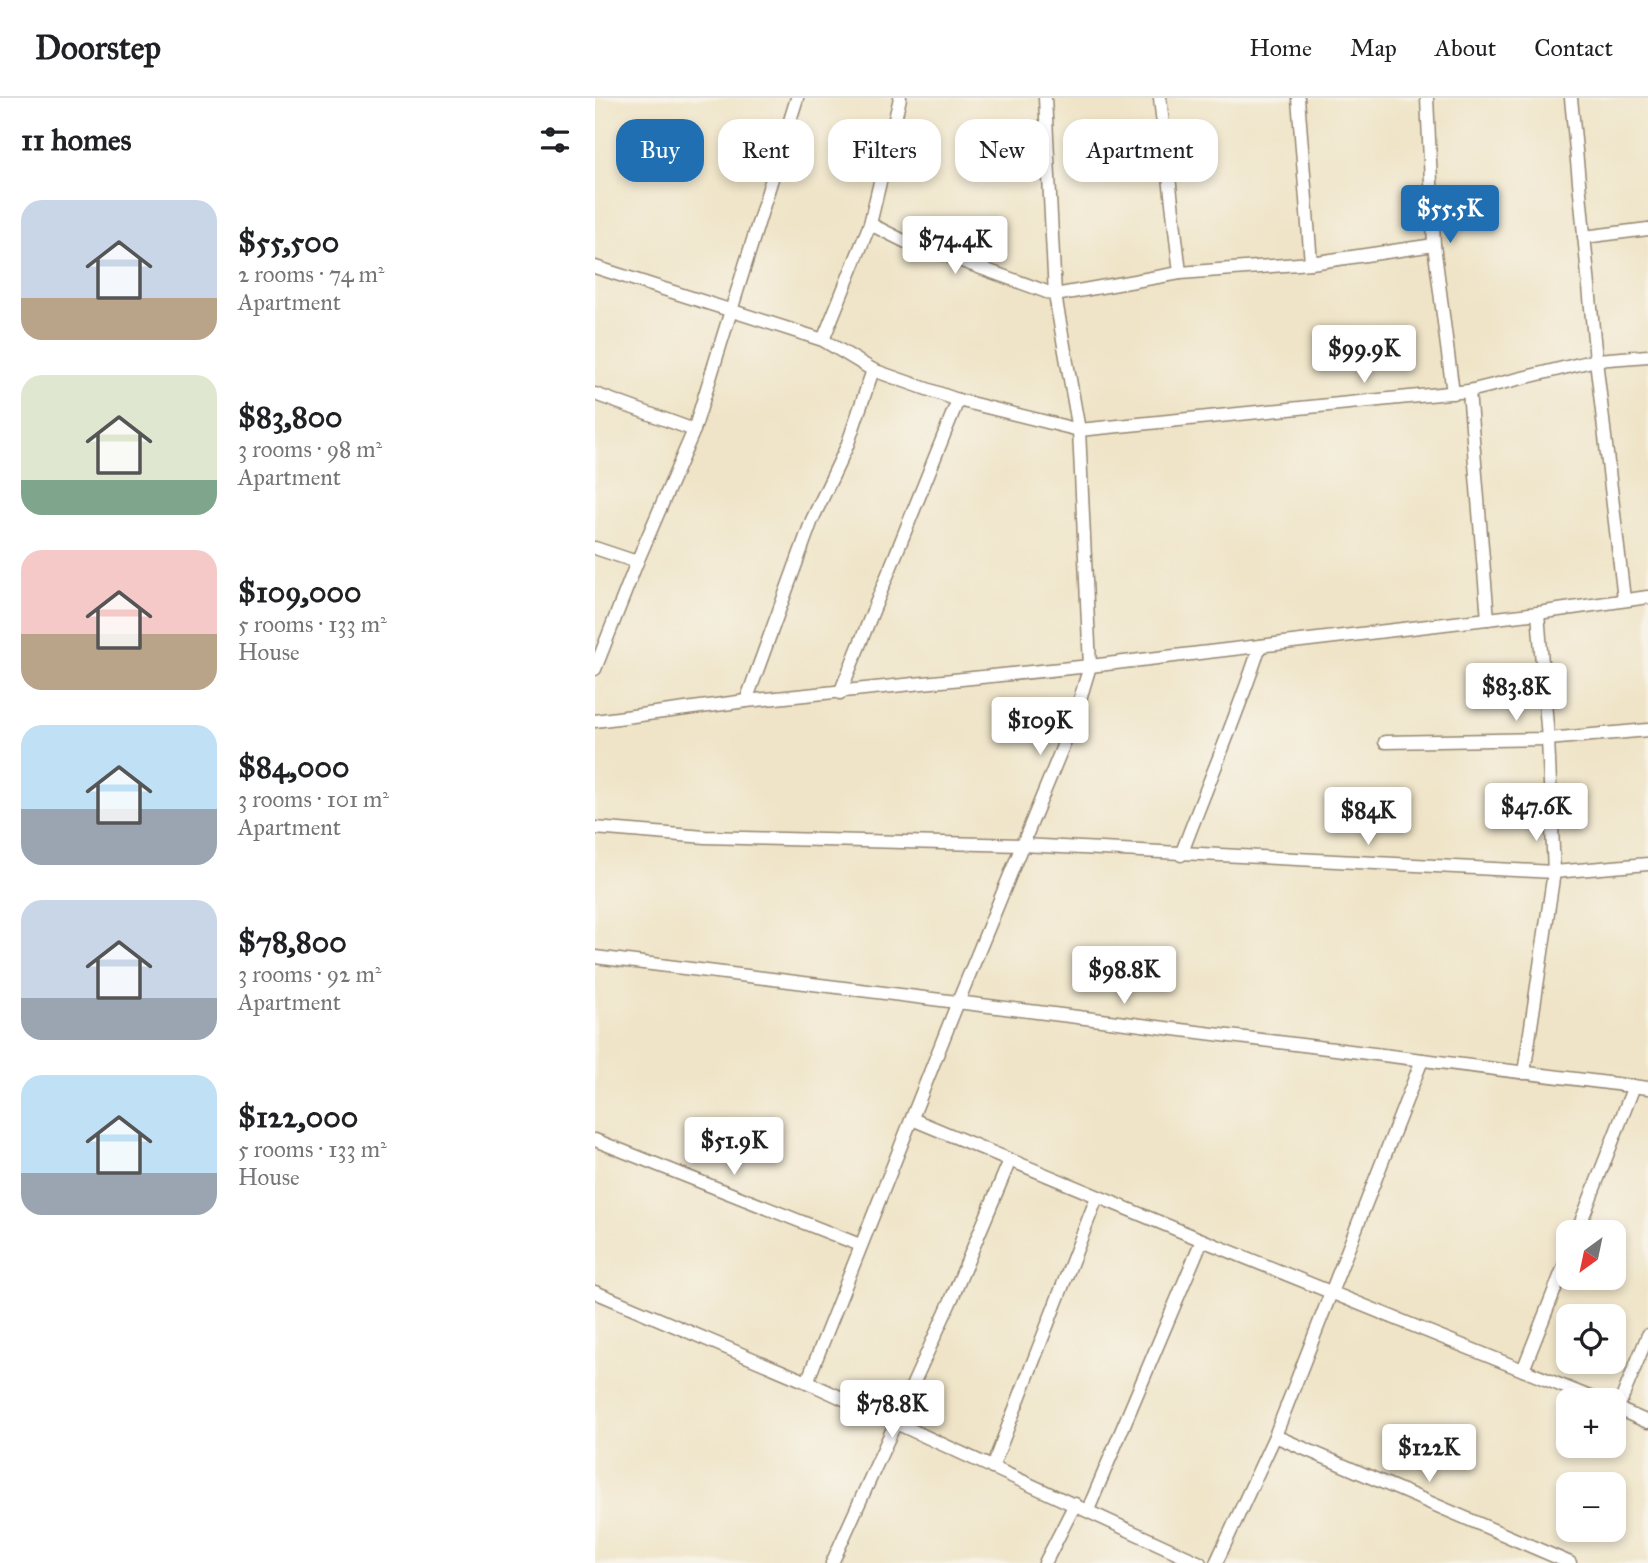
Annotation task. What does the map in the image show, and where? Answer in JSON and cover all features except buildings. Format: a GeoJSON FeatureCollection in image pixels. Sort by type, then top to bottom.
{"type":"FeatureCollection","features":[{"type":"Feature","properties":{"kind":"street"},"geometry":{"type":"LineString","coordinates":[[595,669],[637,562],[694,430],[797,98]]}},
{"type":"Feature","properties":{"kind":"street"},"geometry":{"type":"LineString","coordinates":[[823,340],[870,224],[900,98]]}},
{"type":"Feature","properties":{"kind":"street"},"geometry":{"type":"LineString","coordinates":[[807,1382],[1074,719],[1090,666],[1079,430],[1055,295],[1045,98]]}},
{"type":"Feature","properties":{"kind":"street"},"geometry":{"type":"LineString","coordinates":[[1160,98],[1180,273]]}},
{"type":"Feature","properties":{"kind":"street"},"geometry":{"type":"LineString","coordinates":[[1298,98],[1311,262]]}},
{"type":"Feature","properties":{"kind":"street"},"geometry":{"type":"LineString","coordinates":[[1427,98],[1434,245],[1453,393]]}},
{"type":"Feature","properties":{"kind":"street"},"geometry":{"type":"LineString","coordinates":[[1571,98],[1596,360],[1624,599]]}},
{"type":"Feature","properties":{"kind":"street"},"geometry":{"type":"LineString","coordinates":[[870,224],[908,243],[1055,295],[1180,273],[1311,262],[1434,245]]}},
{"type":"Feature","properties":{"kind":"street"},"geometry":{"type":"LineString","coordinates":[[1584,237],[1648,229]]}},
{"type":"Feature","properties":{"kind":"street"},"geometry":{"type":"LineString","coordinates":[[595,267],[823,340],[873,370],[958,400],[1079,430],[1469,391],[1596,360],[1648,356]]}},
{"type":"Feature","properties":{"kind":"street"},"geometry":{"type":"LineString","coordinates":[[747,701],[812,520],[846,446],[873,370]]}},
{"type":"Feature","properties":{"kind":"street"},"geometry":{"type":"LineString","coordinates":[[1469,391],[1488,619]]}},
{"type":"Feature","properties":{"kind":"street"},"geometry":{"type":"LineString","coordinates":[[595,394],[694,430]]}},
{"type":"Feature","properties":{"kind":"street"},"geometry":{"type":"LineString","coordinates":[[841,693],[958,400]]}},
{"type":"Feature","properties":{"kind":"street"},"geometry":{"type":"LineString","coordinates":[[595,548],[637,562]]}},
{"type":"Feature","properties":{"kind":"street"},"geometry":{"type":"LineString","coordinates":[[595,721],[747,701],[1261,646],[1648,597]]}},
{"type":"Feature","properties":{"kind":"street"},"geometry":{"type":"LineString","coordinates":[[1524,1073],[1554,872],[1548,739],[1538,613]]}},
{"type":"Feature","properties":{"kind":"street"},"geometry":{"type":"LineString","coordinates":[[1181,855],[1205,789],[1240,709],[1261,646]]}},
{"type":"Feature","properties":{"kind":"street"},"geometry":{"type":"LineString","coordinates":[[1385,742],[1548,739],[1648,730]]}},
{"type":"Feature","properties":{"kind":"street"},"geometry":{"type":"LineString","coordinates":[[595,828],[705,836],[1023,845],[1554,872],[1648,864]]}},
{"type":"Feature","properties":{"kind":"street"},"geometry":{"type":"LineString","coordinates":[[595,957],[1648,1088]]}},
{"type":"Feature","properties":{"kind":"street"},"geometry":{"type":"LineString","coordinates":[[1216,1563],[1275,1436],[1422,1060]]}},
{"type":"Feature","properties":{"kind":"street"},"geometry":{"type":"LineString","coordinates":[[1582,1220],[1634,1086]]}},
{"type":"Feature","properties":{"kind":"street"},"geometry":{"type":"LineString","coordinates":[[912,1119],[1567,1388]]}},
{"type":"Feature","properties":{"kind":"street"},"geometry":{"type":"LineString","coordinates":[[595,1140],[860,1245]]}},
{"type":"Feature","properties":{"kind":"street"},"geometry":{"type":"LineString","coordinates":[[832,1563],[952,1298],[1010,1160]]}},
{"type":"Feature","properties":{"kind":"street"},"geometry":{"type":"LineString","coordinates":[[992,1468],[1097,1197]]}},
{"type":"Feature","properties":{"kind":"street"},"geometry":{"type":"LineString","coordinates":[[1088,1510],[1202,1240]]}},
{"type":"Feature","properties":{"kind":"street"},"geometry":{"type":"LineString","coordinates":[[1523,1370],[1556,1286]]}},
{"type":"Feature","properties":{"kind":"street"},"geometry":{"type":"LineString","coordinates":[[595,1292],[807,1382],[1200,1563]]}},
{"type":"Feature","properties":{"kind":"street"},"geometry":{"type":"LineString","coordinates":[[1624,1388],[1648,1335]]}},
{"type":"Feature","properties":{"kind":"street"},"geometry":{"type":"LineString","coordinates":[[1626,1412],[1648,1422]]}},
{"type":"Feature","properties":{"kind":"street"},"geometry":{"type":"LineString","coordinates":[[1275,1436],[1570,1563]]}},
{"type":"Feature","properties":{"kind":"street"},"geometry":{"type":"LineString","coordinates":[[1045,1563],[1075,1504]]}}]}
